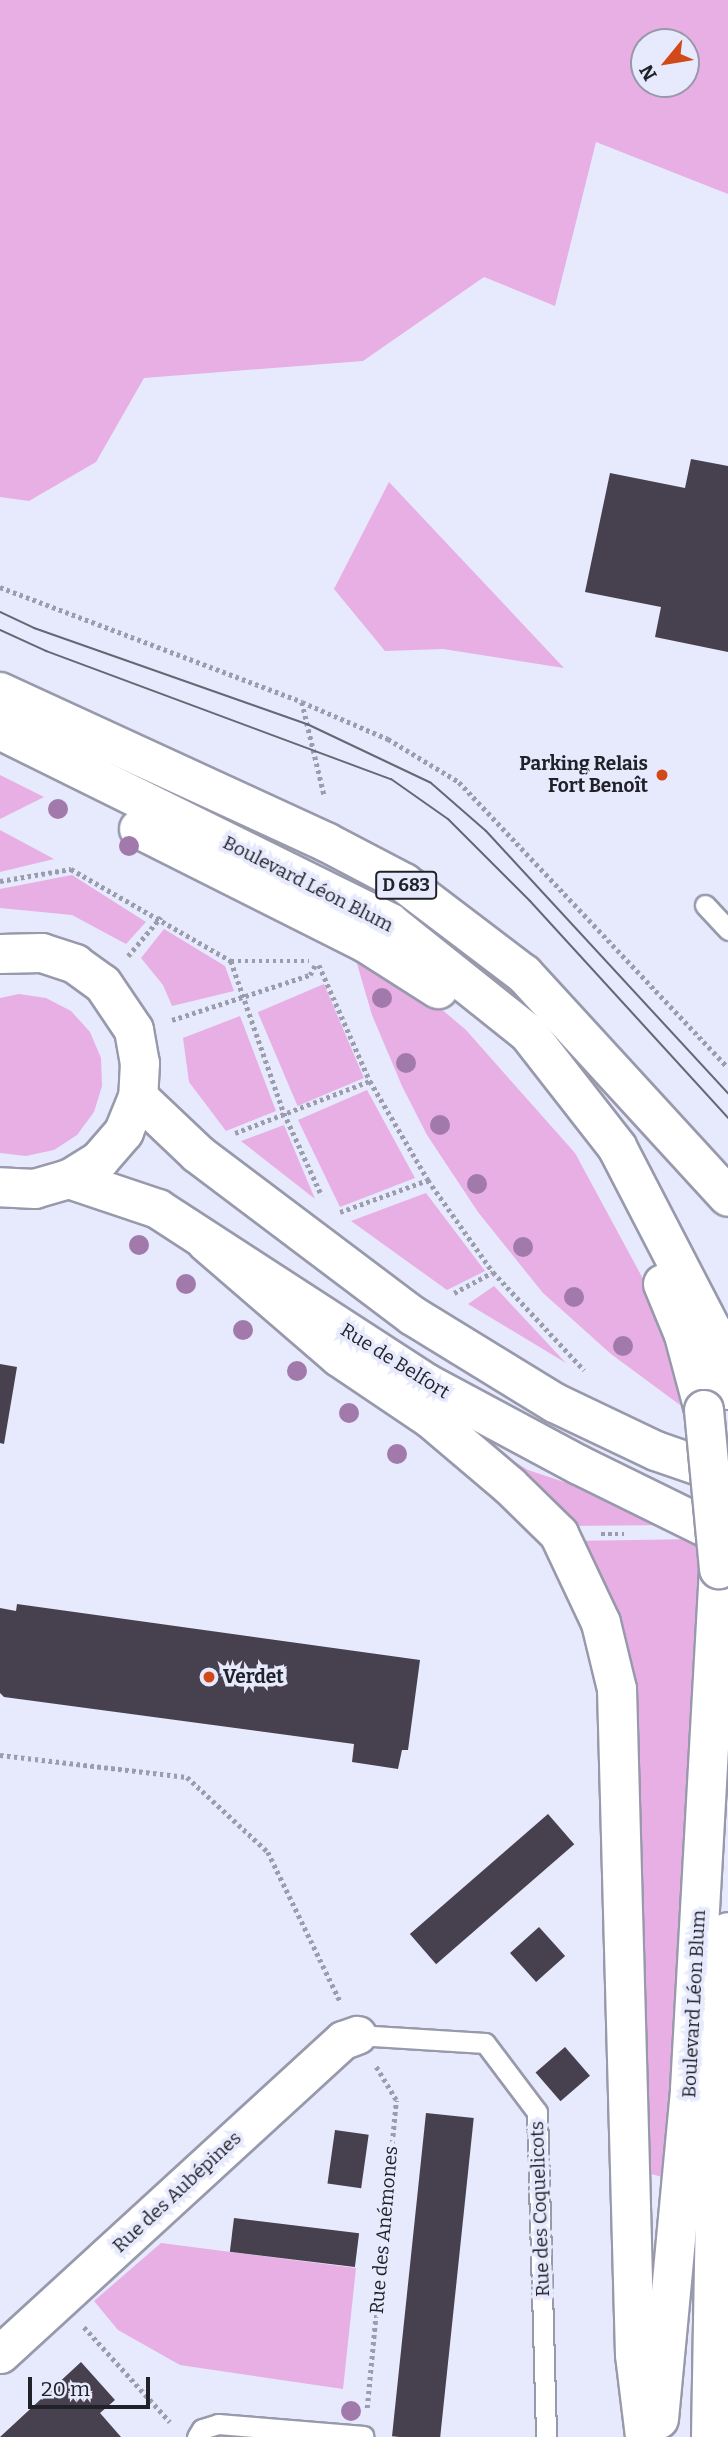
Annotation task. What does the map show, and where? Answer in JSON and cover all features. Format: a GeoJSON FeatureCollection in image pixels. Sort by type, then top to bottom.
{"type":"FeatureCollection","features":[{"type":"Feature","properties":{"kind":"main road","name":"D 683"},"geometry":{"type":"LineString","coordinates":[[0,692],[326,842],[404,883],[524,974],[728,1197]]}},
{"type":"Feature","properties":{"kind":"main road","name":"Boulevard Léon Blum"},"geometry":{"type":"LineString","coordinates":[[0,730],[390,923],[528,1033],[617,1147],[712,1330],[724,1551],[690,2089],[658,2437]]}},
{"type":"Feature","properties":{"kind":"main road","name":"Boulevard Léon Blum"},"geometry":{"type":"LineString","coordinates":[[0,759],[364,942],[439,989],[507,1050],[597,1163],[647,1254],[716,1400]]}},
{"type":"Feature","properties":{"kind":"main road"},"geometry":{"type":"LineString","coordinates":[[0,954],[42,953],[75,964],[103,984],[134,1030],[140,1063],[138,1097],[124,1132],[100,1160],[69,1179],[35,1189],[0,1187]]}},
{"type":"Feature","properties":{"kind":"main road"},"geometry":{"type":"LineString","coordinates":[[138,1097],[243,1189],[423,1322],[555,1403],[656,1451],[728,1476]]}},
{"type":"Feature","properties":{"kind":"main road","name":"Rue de Belfort"},"geometry":{"type":"LineString","coordinates":[[69,1179],[158,1209],[426,1384],[711,1530],[724,1551]]}},
{"type":"Feature","properties":{"kind":"main road"},"geometry":{"type":"LineString","coordinates":[[206,1242],[339,1357],[431,1419],[510,1486],[559,1534],[601,1623],[617,1689],[635,2355],[645,2437]]}},
{"type":"Feature","properties":{"kind":"main road","name":"Boulevard Léon Blum"},"geometry":{"type":"LineString","coordinates":[[711,2437],[717,2097],[728,1932]]}},
{"type":"Feature","properties":{"kind":"street","name":"Rue des Aubépines"},"geometry":{"type":"LineString","coordinates":[[0,2354],[342,2040],[357,2035]]}},
{"type":"Feature","properties":{"kind":"lane"},"geometry":{"type":"LineString","coordinates":[[705,905],[728,930]]}},
{"type":"Feature","properties":{"kind":"lane","name":"Rue des Coquelicots"},"geometry":{"type":"LineString","coordinates":[[357,2035],[485,2043],[537,2112],[546,2437]]}},
{"type":"Feature","properties":{"kind":"lane"},"geometry":{"type":"LineString","coordinates":[[197,2437],[202,2429],[218,2424],[364,2437]]}},
{"type":"Feature","properties":{"kind":"path"},"geometry":{"type":"LineString","coordinates":[[0,587],[302,702],[388,739],[459,782],[728,1067]]}},
{"type":"Feature","properties":{"kind":"path"},"geometry":{"type":"LineString","coordinates":[[302,702],[324,794]]}},
{"type":"Feature","properties":{"kind":"path"},"geometry":{"type":"LineString","coordinates":[[0,881],[71,869],[161,917],[231,961],[317,961]]}},
{"type":"Feature","properties":{"kind":"path"},"geometry":{"type":"LineString","coordinates":[[128,956],[161,917]]}},
{"type":"Feature","properties":{"kind":"path"},"geometry":{"type":"LineString","coordinates":[[231,961],[242,1000],[284,1113],[326,1204]]}},
{"type":"Feature","properties":{"kind":"path"},"geometry":{"type":"LineString","coordinates":[[171,1020],[242,1000],[310,975],[317,961]]}},
{"type":"Feature","properties":{"kind":"path"},"geometry":{"type":"LineString","coordinates":[[317,961],[370,1081],[428,1180],[493,1272],[588,1374]]}},
{"type":"Feature","properties":{"kind":"path"},"geometry":{"type":"LineString","coordinates":[[221,1139],[370,1081]]}},
{"type":"Feature","properties":{"kind":"path"},"geometry":{"type":"LineString","coordinates":[[331,1216],[428,1180]]}},
{"type":"Feature","properties":{"kind":"path"},"geometry":{"type":"LineString","coordinates":[[442,1300],[493,1272]]}},
{"type":"Feature","properties":{"kind":"path","name":"Rue des Anémones"},"geometry":{"type":"LineString","coordinates":[[0,1755],[187,1777],[268,1852],[357,2035],[396,2100],[364,2437]]}},
{"type":"Feature","properties":{"kind":"path"},"geometry":{"type":"LineString","coordinates":[[60,2300],[174,2426]]}},
{"type":"Feature","properties":{"kind":"shaded area"},"geometry":{"type":"Polygon","coordinates":[[[0,0],[728,0],[728,194],[596,142],[555,306],[484,277],[363,361],[144,378],[96,462],[29,501],[0,497],[0,0]]]}},
{"type":"Feature","properties":{"kind":"shaded area"},"geometry":{"type":"Polygon","coordinates":[[[389,482],[564,668],[443,649],[385,651],[334,589],[389,482]]]}},
{"type":"Feature","properties":{"kind":"shaded area"},"geometry":{"type":"Polygon","coordinates":[[[0,775],[44,797],[0,819],[0,775]]]}},
{"type":"Feature","properties":{"kind":"shaded area"},"geometry":{"type":"Polygon","coordinates":[[[0,830],[54,859],[0,872],[0,830]]]}},
{"type":"Feature","properties":{"kind":"shaded area"},"geometry":{"type":"Polygon","coordinates":[[[72,875],[146,922],[126,944],[72,915],[0,908],[0,889],[72,875]]]}},
{"type":"Feature","properties":{"kind":"shaded area"},"geometry":{"type":"Polygon","coordinates":[[[164,929],[225,966],[234,991],[172,1006],[163,985],[141,958],[164,929]]]}},
{"type":"Feature","properties":{"kind":"shaded area"},"geometry":{"type":"Polygon","coordinates":[[[353,950],[426,996],[466,1030],[575,1153],[655,1301],[671,1345],[680,1405],[611,1354],[543,1293],[478,1212],[427,1135],[402,1086],[372,1015],[353,950]]]}},
{"type":"Feature","properties":{"kind":"shaded area"},"geometry":{"type":"Polygon","coordinates":[[[324,984],[364,1078],[298,1106],[258,1012],[324,984]]]}},
{"type":"Feature","properties":{"kind":"shaded area"},"geometry":{"type":"Polygon","coordinates":[[[19,994],[46,998],[71,1011],[90,1032],[101,1058],[102,1086],[94,1112],[77,1135],[54,1150],[26,1156],[0,1153],[0,998],[19,994]]]}},
{"type":"Feature","properties":{"kind":"shaded area"},"geometry":{"type":"Polygon","coordinates":[[[240,1016],[276,1111],[226,1131],[189,1082],[183,1038],[240,1016]]]}},
{"type":"Feature","properties":{"kind":"shaded area"},"geometry":{"type":"Polygon","coordinates":[[[367,1090],[415,1178],[340,1207],[298,1120],[367,1090]]]}},
{"type":"Feature","properties":{"kind":"shaded area"},"geometry":{"type":"Polygon","coordinates":[[[284,1125],[315,1199],[241,1141],[284,1125]]]}},
{"type":"Feature","properties":{"kind":"shaded area"},"geometry":{"type":"Polygon","coordinates":[[[426,1193],[485,1271],[447,1290],[351,1221],[426,1193]]]}},
{"type":"Feature","properties":{"kind":"shaded area"},"geometry":{"type":"Polygon","coordinates":[[[494,1286],[566,1363],[468,1304],[494,1286]]]}},
{"type":"Feature","properties":{"kind":"shaded area"},"geometry":{"type":"Polygon","coordinates":[[[477,1438],[528,1470],[676,1519],[675,1525],[561,1526],[477,1438]]]}},
{"type":"Feature","properties":{"kind":"shaded area"},"geometry":{"type":"Polygon","coordinates":[[[696,1539],[709,1542],[670,2179],[651,2174],[641,1942],[572,1541],[696,1539]]]}},
{"type":"Feature","properties":{"kind":"shaded area"},"geometry":{"type":"Polygon","coordinates":[[[161,2243],[356,2268],[343,2389],[180,2365],[118,2330],[94,2301],[161,2243]]]}},
{"type":"Feature","properties":{"kind":"building"},"geometry":{"type":"Polygon","coordinates":[[[691,459],[728,466],[728,652],[655,637],[661,607],[585,592],[610,473],[685,488],[691,459]]]}},
{"type":"Feature","properties":{"kind":"building"},"geometry":{"type":"Polygon","coordinates":[[[0,1364],[17,1367],[4,1444],[0,1443],[0,1364]]]}},
{"type":"Feature","properties":{"kind":"building","name":"Verdet"},"geometry":{"type":"Polygon","coordinates":[[[17,1604],[420,1660],[408,1750],[402,1750],[398,1769],[352,1762],[354,1744],[4,1697],[0,1693],[0,1608],[16,1611],[17,1604]]]}},
{"type":"Feature","properties":{"kind":"building"},"geometry":{"type":"Polygon","coordinates":[[[548,1814],[574,1844],[436,1964],[410,1934],[548,1814]]]}},
{"type":"Feature","properties":{"kind":"building"},"geometry":{"type":"Polygon","coordinates":[[[539,1927],[565,1956],[536,1982],[510,1953],[539,1927]]]}},
{"type":"Feature","properties":{"kind":"building"},"geometry":{"type":"Polygon","coordinates":[[[565,2047],[590,2076],[560,2101],[536,2073],[565,2047]]]}},
{"type":"Feature","properties":{"kind":"building"},"geometry":{"type":"Polygon","coordinates":[[[426,2113],[474,2118],[440,2437],[392,2436],[426,2113]]]}},
{"type":"Feature","properties":{"kind":"building"},"geometry":{"type":"Polygon","coordinates":[[[335,2130],[369,2135],[361,2188],[327,2183],[335,2130]]]}},
{"type":"Feature","properties":{"kind":"building"},"geometry":{"type":"Polygon","coordinates":[[[234,2218],[359,2233],[355,2267],[230,2252],[234,2218]]]}},
{"type":"Feature","properties":{"kind":"building"},"geometry":{"type":"Polygon","coordinates":[[[81,2362],[115,2400],[100,2413],[121,2437],[0,2437],[81,2362]]]}},
{"type":"Feature","properties":{"kind":"tram line"},"geometry":{"type":"LineString","coordinates":[[0,612],[34,628],[307,724],[431,783],[486,831],[728,1093]]}},
{"type":"Feature","properties":{"kind":"tram line"},"geometry":{"type":"LineString","coordinates":[[0,630],[46,651],[391,779],[448,819],[530,901],[728,1118]]}},
{"type":"Feature","properties":{"kind":"place","name":"Parking Relais Fort Benoît"},"geometry":{"type":"Point","coordinates":[662,775]}},
{"type":"Feature","properties":{"kind":"place","name":"Verdet"},"geometry":{"type":"Point","coordinates":[209,1677]}}]}
